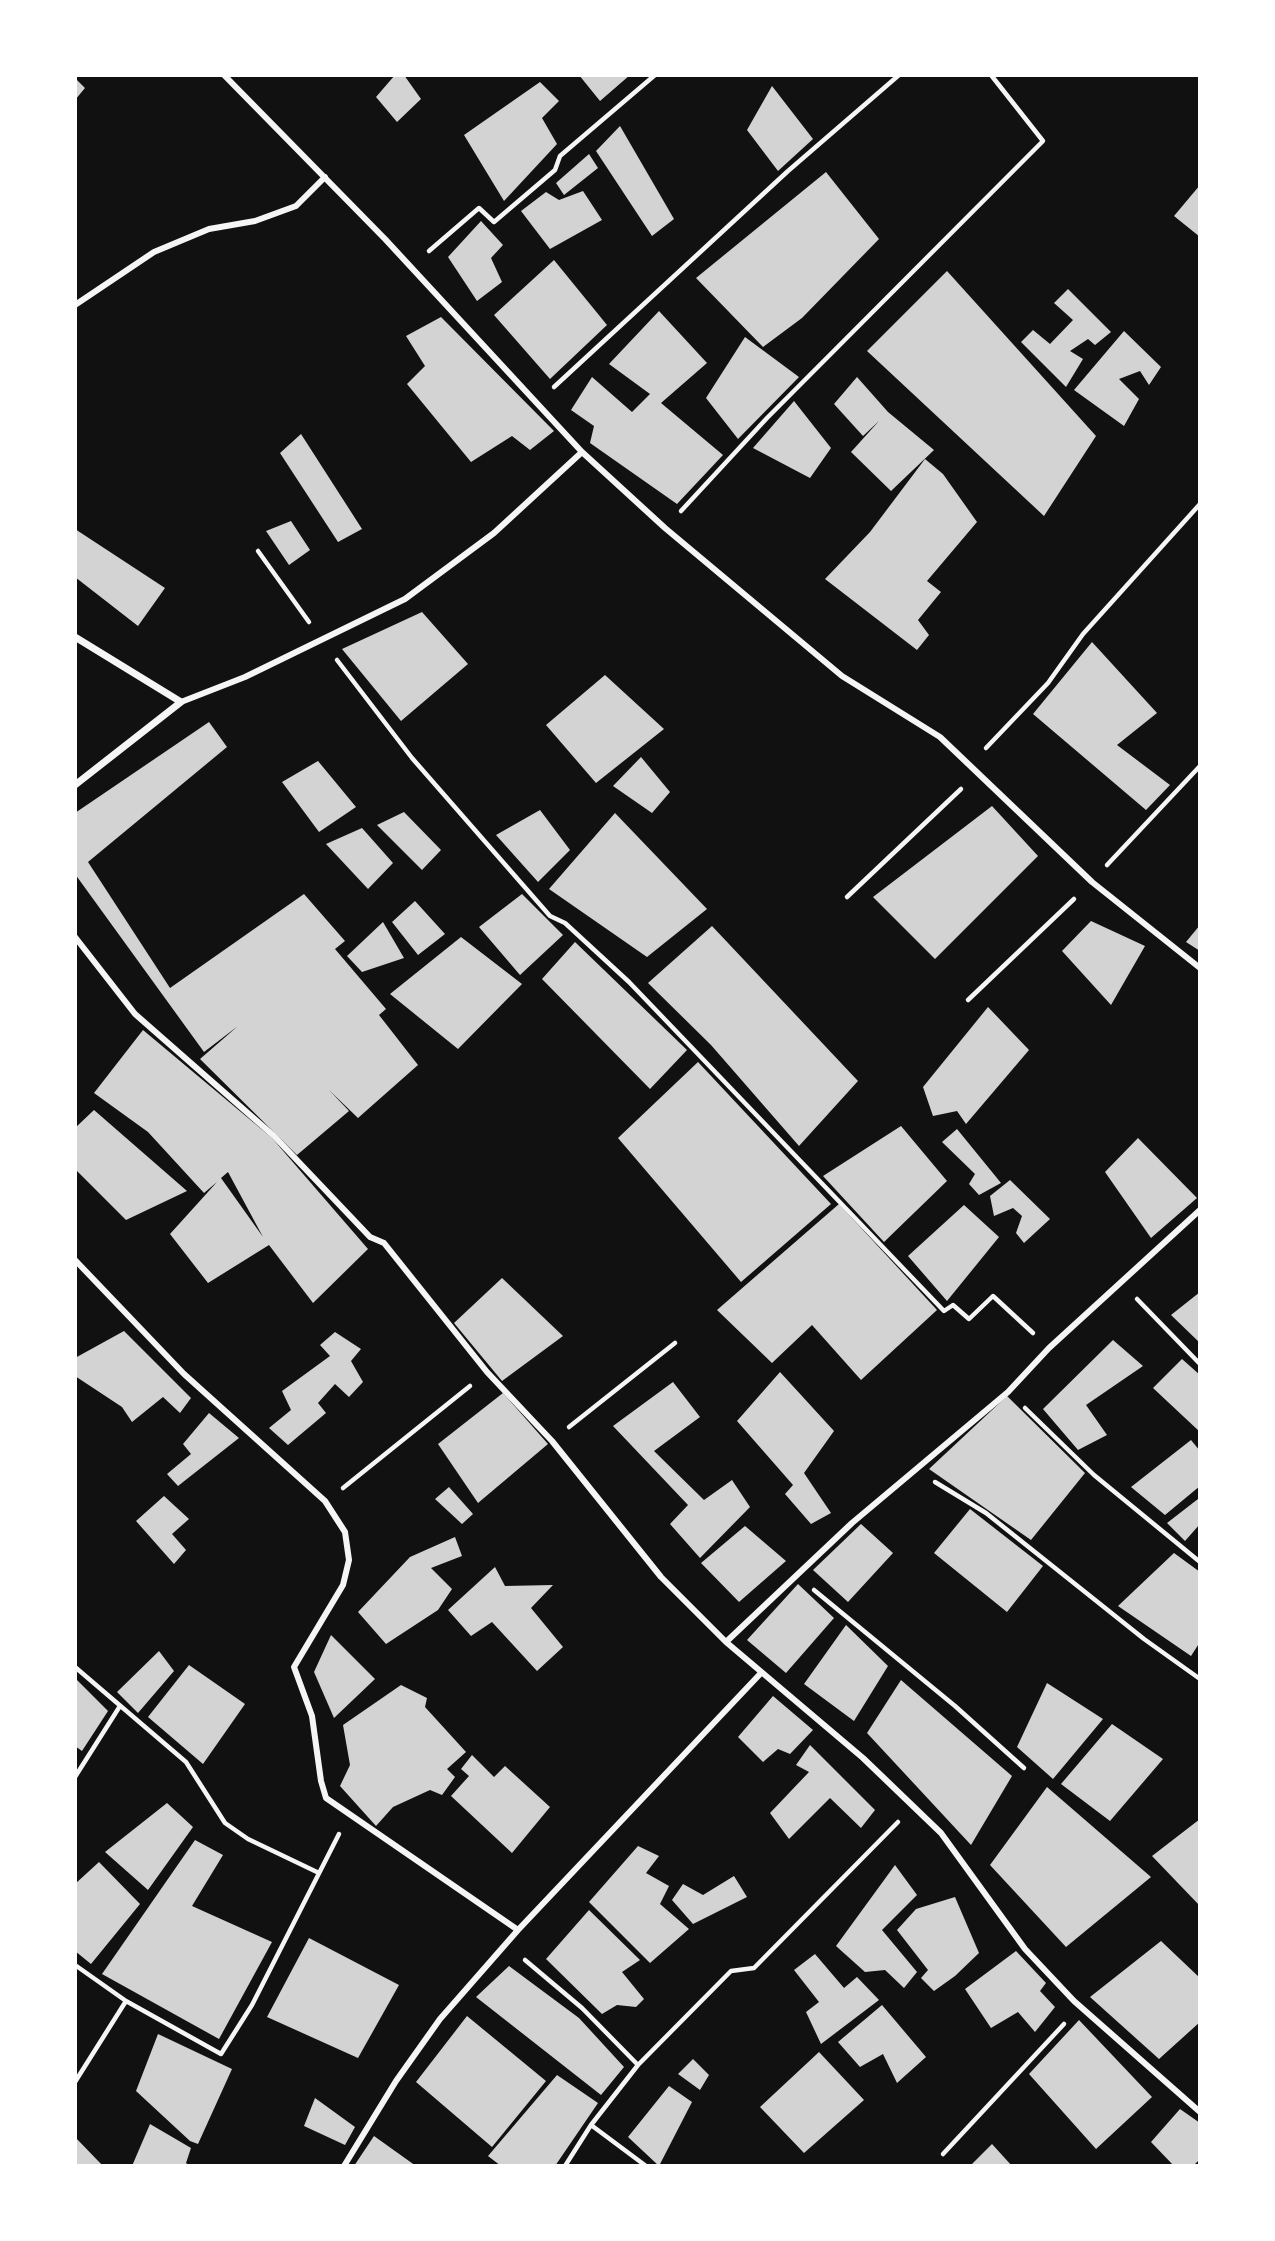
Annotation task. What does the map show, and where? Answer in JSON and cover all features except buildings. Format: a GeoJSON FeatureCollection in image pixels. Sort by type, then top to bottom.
{"type":"FeatureCollection","features":[{"type":"Feature","properties":{"kind":"street"},"geometry":{"type":"LineString","coordinates":[[224,75],[326,177],[582,452],[665,528],[842,676],[940,737],[1091,883],[1200,968]]}},
{"type":"Feature","properties":{"kind":"street"},"geometry":{"type":"LineString","coordinates":[[75,305],[154,252],[209,229],[255,221],[296,206],[326,177]]}},
{"type":"Feature","properties":{"kind":"street"},"geometry":{"type":"LineString","coordinates":[[75,785],[181,702],[323,642],[405,599],[494,533],[582,452]]}},
{"type":"Feature","properties":{"kind":"street"},"geometry":{"type":"LineString","coordinates":[[75,637],[181,702]]}},
{"type":"Feature","properties":{"kind":"street"},"geometry":{"type":"LineString","coordinates":[[75,937],[135,1014],[274,1136],[370,1237],[384,1243],[487,1372],[552,1440],[661,1577],[726,1642],[863,1758],[941,1833],[1024,1949],[1081,2007],[1200,2112]]}},
{"type":"Feature","properties":{"kind":"street"},"geometry":{"type":"LineString","coordinates":[[726,1642],[795,1574],[1008,1392],[1049,1348],[1200,1210]]}},
{"type":"Feature","properties":{"kind":"street"},"geometry":{"type":"LineString","coordinates":[[75,1260],[184,1374],[326,1502],[345,1532],[349,1560],[343,1585],[294,1667],[312,1716],[326,1798],[518,1930]]}},
{"type":"Feature","properties":{"kind":"street"},"geometry":{"type":"LineString","coordinates":[[344,2166],[396,2081],[440,2019],[505,1944],[761,1673]]}},
{"type":"Feature","properties":{"kind":"path"},"geometry":{"type":"LineString","coordinates":[[411,267],[479,208],[494,222],[555,170],[560,156],[655,75]]}},
{"type":"Feature","properties":{"kind":"path"},"geometry":{"type":"LineString","coordinates":[[537,404],[788,171],[899,75]]}},
{"type":"Feature","properties":{"kind":"path"},"geometry":{"type":"LineString","coordinates":[[665,528],[767,418],[1043,141],[991,75]]}},
{"type":"Feature","properties":{"kind":"path"},"geometry":{"type":"LineString","coordinates":[[970,765],[1048,683],[1083,634],[1200,504]]}},
{"type":"Feature","properties":{"kind":"path"},"geometry":{"type":"LineString","coordinates":[[258,551],[323,642],[412,758],[551,916],[565,923],[638,990],[944,1311],[953,1305],[969,1319],[993,1296],[1049,1348]]}},
{"type":"Feature","properties":{"kind":"path"},"geometry":{"type":"LineString","coordinates":[[968,1000],[1091,883],[1200,766]]}},
{"type":"Feature","properties":{"kind":"path"},"geometry":{"type":"LineString","coordinates":[[847,897],[978,773]]}},
{"type":"Feature","properties":{"kind":"path"},"geometry":{"type":"LineString","coordinates":[[1122,1283],[1200,1364]]}},
{"type":"Feature","properties":{"kind":"path"},"geometry":{"type":"LineString","coordinates":[[552,1440],[675,1343]]}},
{"type":"Feature","properties":{"kind":"path"},"geometry":{"type":"LineString","coordinates":[[326,1502],[399,1446],[487,1372]]}},
{"type":"Feature","properties":{"kind":"path"},"geometry":{"type":"LineString","coordinates":[[1008,1392],[1094,1475],[1200,1562]]}},
{"type":"Feature","properties":{"kind":"path"},"geometry":{"type":"LineString","coordinates":[[916,1471],[986,1513],[1144,1639],[1200,1679]]}},
{"type":"Feature","properties":{"kind":"path"},"geometry":{"type":"LineString","coordinates":[[795,1574],[956,1706],[1024,1768]]}},
{"type":"Feature","properties":{"kind":"path"},"geometry":{"type":"LineString","coordinates":[[75,1667],[186,1762],[225,1823],[248,1839],[319,1873]]}},
{"type":"Feature","properties":{"kind":"path"},"geometry":{"type":"LineString","coordinates":[[75,1777],[120,1706]]}},
{"type":"Feature","properties":{"kind":"path"},"geometry":{"type":"LineString","coordinates":[[565,2166],[591,2125],[638,2065],[731,1971],[754,1968],[913,1807]]}},
{"type":"Feature","properties":{"kind":"path"},"geometry":{"type":"LineString","coordinates":[[75,1965],[126,2001],[222,2054],[252,2005],[349,1814]]}},
{"type":"Feature","properties":{"kind":"path"},"geometry":{"type":"LineString","coordinates":[[505,1944],[582,2008],[638,2065]]}},
{"type":"Feature","properties":{"kind":"path"},"geometry":{"type":"LineString","coordinates":[[75,2082],[126,2001]]}},
{"type":"Feature","properties":{"kind":"path"},"geometry":{"type":"LineString","coordinates":[[943,2154],[1081,2007]]}},
{"type":"Feature","properties":{"kind":"path"},"geometry":{"type":"LineString","coordinates":[[591,2125],[646,2166]]}}]}
